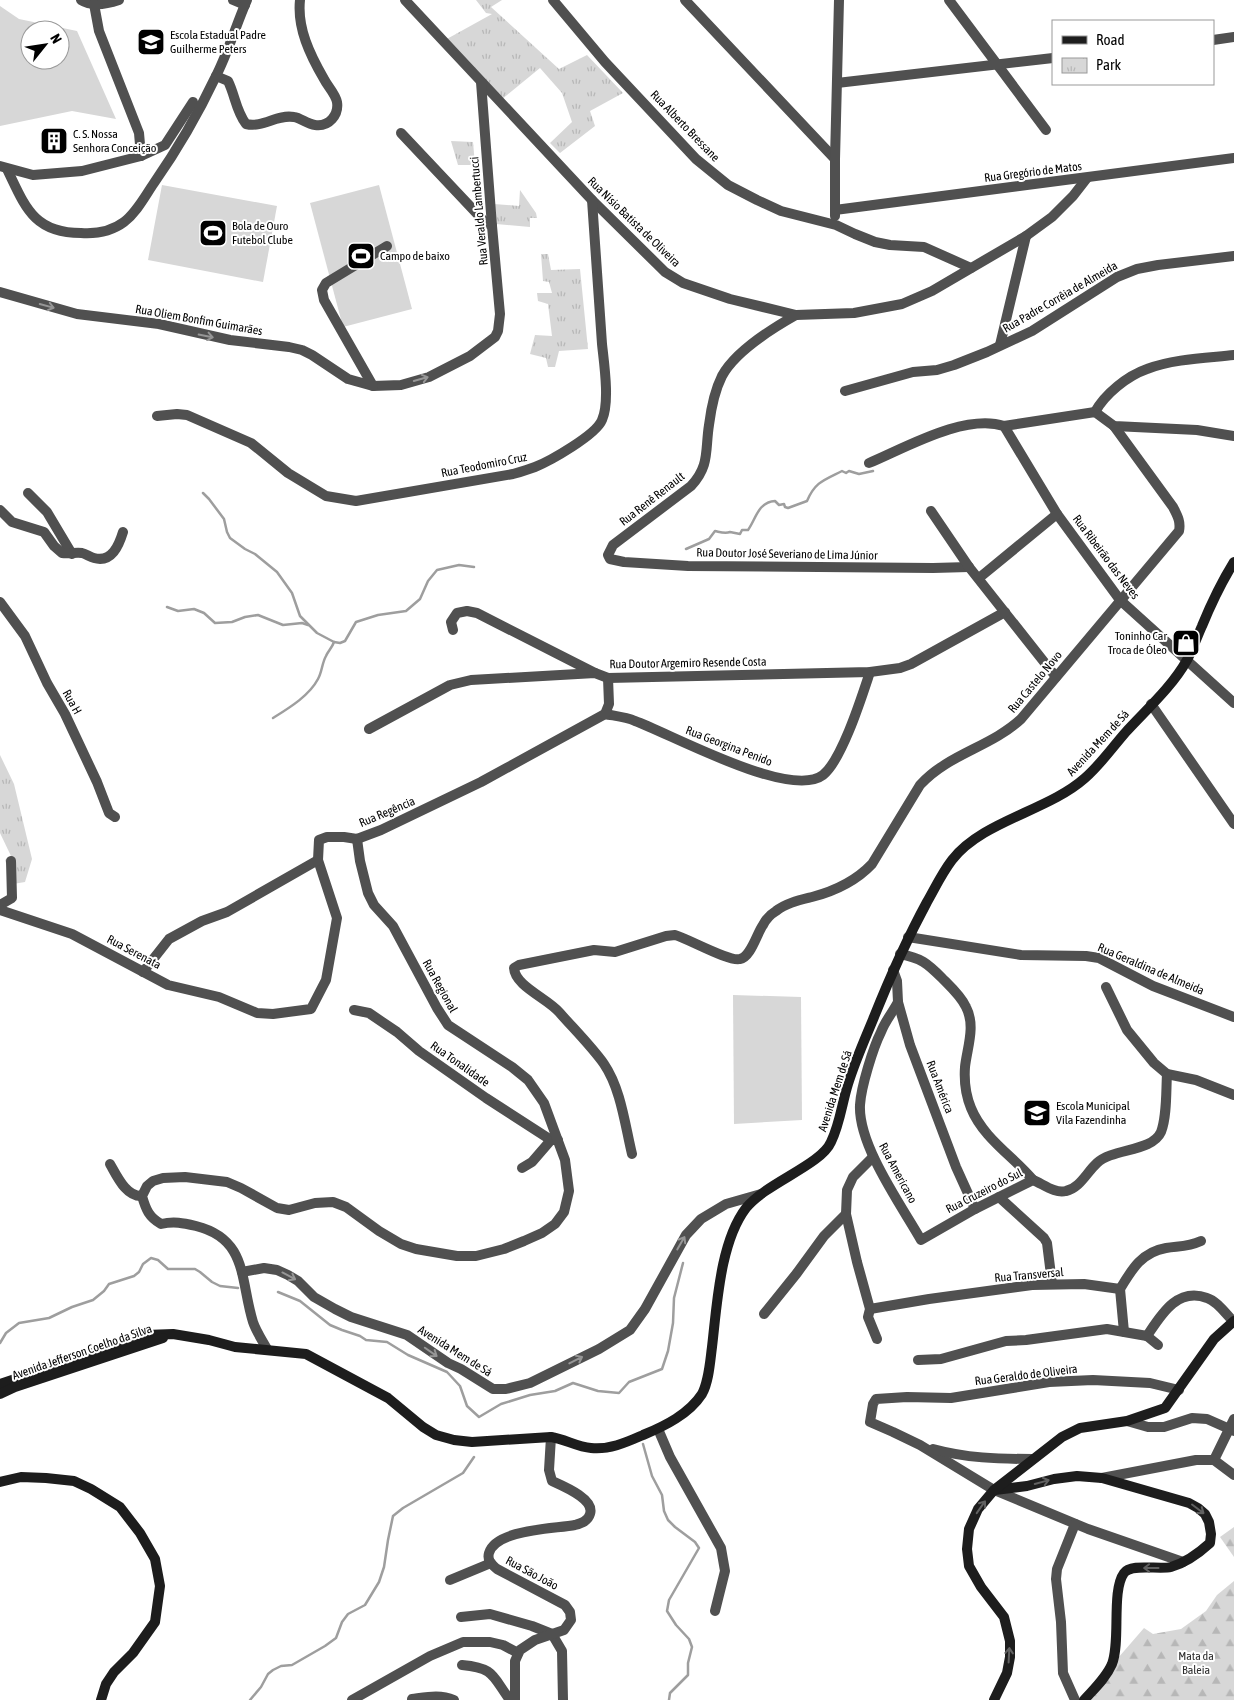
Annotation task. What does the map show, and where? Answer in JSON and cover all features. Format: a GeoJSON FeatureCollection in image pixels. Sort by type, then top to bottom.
{"type":"FeatureCollection","features":[{"type":"Feature","properties":{"kind":"street"},"geometry":{"type":"LineString","coordinates":[[81,0],[85,3],[94,4],[104,4],[119,0]]}},
{"type":"Feature","properties":{"kind":"street"},"geometry":{"type":"LineString","coordinates":[[4,168],[33,217],[52,229],[86,234],[106,231],[116,227],[131,215],[167,165],[216,76],[246,3],[233,0]]}},
{"type":"Feature","properties":{"kind":"street"},"geometry":{"type":"LineString","coordinates":[[216,76],[228,81],[233,90],[237,108],[246,124],[255,126],[282,118],[294,117],[316,125],[328,123],[336,115],[337,104],[335,94],[318,69],[303,31],[299,12],[300,0]]}},
{"type":"Feature","properties":{"kind":"street","name":"Rua Nísio Batista de Oliveira"},"geometry":{"type":"LineString","coordinates":[[405,0],[592,200],[665,272],[683,283],[716,295],[796,315],[854,313],[902,304],[916,299],[1026,236],[1052,217],[1073,196],[1087,178]]}},
{"type":"Feature","properties":{"kind":"street","name":"Rua Alberto Bressane"},"geometry":{"type":"LineString","coordinates":[[553,0],[605,62],[696,159],[728,185],[781,211],[836,225],[875,242],[924,247],[971,268]]}},
{"type":"Feature","properties":{"kind":"street"},"geometry":{"type":"LineString","coordinates":[[685,0],[835,159]]}},
{"type":"Feature","properties":{"kind":"street"},"geometry":{"type":"LineString","coordinates":[[836,225],[835,159],[839,0]]}},
{"type":"Feature","properties":{"kind":"street"},"geometry":{"type":"LineString","coordinates":[[949,0],[1046,130]]}},
{"type":"Feature","properties":{"kind":"street"},"geometry":{"type":"LineString","coordinates":[[94,4],[99,31],[139,133],[141,156]]}},
{"type":"Feature","properties":{"kind":"street"},"geometry":{"type":"LineString","coordinates":[[1214,40],[1234,37]]}},
{"type":"Feature","properties":{"kind":"street"},"geometry":{"type":"LineString","coordinates":[[837,83],[1052,58]]}},
{"type":"Feature","properties":{"kind":"street","name":"Rua Veraldo Lambertucci"},"geometry":{"type":"LineString","coordinates":[[481,82],[500,314],[498,331],[495,337]]}},
{"type":"Feature","properties":{"kind":"street"},"geometry":{"type":"LineString","coordinates":[[4,168],[33,175],[82,171],[141,156],[165,145],[193,102]]}},
{"type":"Feature","properties":{"kind":"street"},"geometry":{"type":"LineString","coordinates":[[401,133],[483,220],[492,226]]}},
{"type":"Feature","properties":{"kind":"street","name":"Rua Gregório de Matos"},"geometry":{"type":"LineString","coordinates":[[835,210],[1234,158]]}},
{"type":"Feature","properties":{"kind":"street","name":"Rua Teodomiro Cruz"},"geometry":{"type":"LineString","coordinates":[[157,416],[177,414],[187,416],[251,444],[288,473],[326,496],[356,501],[513,474],[535,467],[568,450],[592,432],[602,421],[605,412],[604,364],[592,200]]}},
{"type":"Feature","properties":{"kind":"street"},"geometry":{"type":"LineString","coordinates":[[1000,345],[1026,236]]}},
{"type":"Feature","properties":{"kind":"street"},"geometry":{"type":"LineString","coordinates":[[373,386],[324,300],[322,290],[326,283],[387,246]]}},
{"type":"Feature","properties":{"kind":"street","name":"Rua Padre Corrêia de Almeida"},"geometry":{"type":"LineString","coordinates":[[845,391],[913,372],[937,370],[954,365],[1032,331],[1126,273],[1136,269],[1234,256]]}},
{"type":"Feature","properties":{"kind":"street","name":"Rua Oliem Bonfim Guimarães"},"geometry":{"type":"LineString","coordinates":[[0,292],[77,314],[158,324],[230,340],[302,350],[348,379],[373,386],[401,385],[429,377],[470,356],[495,337]]}},
{"type":"Feature","properties":{"kind":"street","name":"Rua Renê Renault"},"geometry":{"type":"LineString","coordinates":[[608,555],[613,545],[699,477],[705,466],[709,424],[715,396],[722,376],[741,353],[778,325],[796,315]]}},
{"type":"Feature","properties":{"kind":"street"},"geometry":{"type":"LineString","coordinates":[[1095,412],[1101,400],[1128,379],[1146,369],[1167,364],[1234,355]]}},
{"type":"Feature","properties":{"kind":"street"},"geometry":{"type":"LineString","coordinates":[[869,463],[955,428],[985,423],[1004,426],[1095,412],[1114,426],[1197,430],[1234,436]]}},
{"type":"Feature","properties":{"kind":"street","name":"Rua Ribeirão das Neves"},"geometry":{"type":"LineString","coordinates":[[1004,426],[1057,514],[1120,600],[1234,703]]}},
{"type":"Feature","properties":{"kind":"street","name":"Rua Castelo Novo"},"geometry":{"type":"LineString","coordinates":[[632,1154],[615,1087],[603,1063],[554,1006],[518,981],[514,974],[514,968],[519,965],[581,952],[594,950],[614,952],[675,935],[730,959],[737,960],[745,957],[764,923],[780,908],[801,899],[834,890],[853,881],[862,874],[872,864],[920,784],[929,774],[945,763],[1013,727],[1178,531],[1180,525],[1173,506],[1114,426]]}},
{"type":"Feature","properties":{"kind":"street"},"geometry":{"type":"LineString","coordinates":[[28,493],[47,512],[72,554]]}},
{"type":"Feature","properties":{"kind":"street"},"geometry":{"type":"LineString","coordinates":[[0,510],[12,522],[44,532],[54,546],[62,553],[81,553],[94,558],[109,556],[117,550],[123,532]]}},
{"type":"Feature","properties":{"kind":"street"},"geometry":{"type":"LineString","coordinates":[[931,511],[969,567],[1056,677]]}},
{"type":"Feature","properties":{"kind":"street"},"geometry":{"type":"LineString","coordinates":[[979,578],[1057,514]]}},
{"type":"Feature","properties":{"kind":"street","name":"Rua Doutor José Severiano de Lima Júnior"},"geometry":{"type":"LineString","coordinates":[[608,555],[610,560],[624,562],[688,566],[969,567]]}},
{"type":"Feature","properties":{"kind":"street","name":"Avenida Mem de Sá"},"geometry":{"type":"LineString","coordinates":[[242,1272],[264,1268],[288,1275],[298,1281],[314,1297],[335,1309],[351,1317],[407,1335],[448,1363],[461,1368],[493,1389],[506,1389],[530,1383],[606,1345],[630,1330],[645,1309],[686,1235],[701,1218],[726,1204],[761,1194],[826,1151],[832,1141],[848,1082],[892,970],[908,937],[953,859],[983,834],[1051,800],[1085,778],[1151,704],[1187,660],[1214,600],[1234,562]]}},
{"type":"Feature","properties":{"kind":"street","name":"Rua H"},"geometry":{"type":"LineString","coordinates":[[0,602],[25,636],[47,683],[65,714],[97,782],[109,813],[115,817]]}},
{"type":"Feature","properties":{"kind":"street"},"geometry":{"type":"LineString","coordinates":[[453,630],[451,622],[457,613],[477,612],[594,673]]}},
{"type":"Feature","properties":{"kind":"street","name":"Rua Doutor Argemiro Resende Costa"},"geometry":{"type":"LineString","coordinates":[[369,730],[450,685],[471,680],[594,673],[608,678],[870,672],[900,668],[911,664],[1005,612]]}},
{"type":"Feature","properties":{"kind":"street","name":"Rua Georgina Penido"},"geometry":{"type":"LineString","coordinates":[[605,714],[634,720],[696,748],[765,774],[800,781],[815,779],[823,775],[832,765],[851,725],[870,672]]}},
{"type":"Feature","properties":{"kind":"street"},"geometry":{"type":"LineString","coordinates":[[605,714],[609,704],[608,678]]}},
{"type":"Feature","properties":{"kind":"street"},"geometry":{"type":"LineString","coordinates":[[1151,704],[1234,824]]}},
{"type":"Feature","properties":{"kind":"street","name":"Rua Regência"},"geometry":{"type":"LineString","coordinates":[[318,860],[319,840],[327,837],[357,839],[381,830],[460,793],[605,714]]}},
{"type":"Feature","properties":{"kind":"street","name":"Rua Regional"},"geometry":{"type":"LineString","coordinates":[[142,1196],[152,1181],[163,1178],[184,1177],[227,1182],[277,1208],[289,1210],[315,1203],[333,1202],[346,1207],[401,1244],[444,1255],[476,1256],[504,1249],[542,1234],[555,1224],[564,1212],[569,1191],[565,1160],[555,1140],[544,1103],[528,1080],[512,1067],[448,1025],[392,926],[374,905],[368,893],[357,839]]}},
{"type":"Feature","properties":{"kind":"street"},"geometry":{"type":"LineString","coordinates":[[143,972],[169,938],[202,921],[227,912],[318,860]]}},
{"type":"Feature","properties":{"kind":"street","name":"Rua Serenata"},"geometry":{"type":"LineString","coordinates":[[0,910],[72,934],[168,985],[218,997],[257,1013],[273,1014],[311,1008],[326,980],[336,918],[318,860]]}},
{"type":"Feature","properties":{"kind":"street"},"geometry":{"type":"LineString","coordinates":[[0,905],[12,898],[11,861]]}},
{"type":"Feature","properties":{"kind":"street","name":"Rua Geraldina de Almeida"},"geometry":{"type":"LineString","coordinates":[[908,937],[1020,955],[1086,956],[1099,958],[1153,986],[1234,1017]]}},
{"type":"Feature","properties":{"kind":"street"},"geometry":{"type":"LineString","coordinates":[[900,954],[916,957],[930,966],[961,999],[967,1009],[970,1021],[970,1036],[965,1069],[966,1088],[972,1109],[981,1126],[1034,1180]]}},
{"type":"Feature","properties":{"kind":"street","name":"Rua América"},"geometry":{"type":"LineString","coordinates":[[892,970],[896,981],[898,1002],[910,1044],[956,1167],[974,1209]]}},
{"type":"Feature","properties":{"kind":"street"},"geometry":{"type":"LineString","coordinates":[[1106,987],[1128,1030],[1154,1062],[1167,1074],[1196,1080],[1234,1095]]}},
{"type":"Feature","properties":{"kind":"street","name":"Rua Americano"},"geometry":{"type":"LineString","coordinates":[[898,1002],[881,1031],[863,1086],[860,1106],[863,1126],[873,1157],[921,1240]]}},
{"type":"Feature","properties":{"kind":"street","name":"Rua Tonalidade"},"geometry":{"type":"LineString","coordinates":[[354,1010],[369,1013],[486,1098],[555,1140]]}},
{"type":"Feature","properties":{"kind":"street","name":"Rua Cruzeiro do Sul"},"geometry":{"type":"LineString","coordinates":[[921,1240],[974,1209],[1034,1180],[1056,1191],[1066,1191],[1079,1184],[1095,1164],[1103,1158],[1149,1144],[1160,1132],[1164,1120],[1167,1074]]}},
{"type":"Feature","properties":{"kind":"street"},"geometry":{"type":"LineString","coordinates":[[522,1168],[532,1162],[555,1140]]}},
{"type":"Feature","properties":{"kind":"street"},"geometry":{"type":"LineString","coordinates":[[873,1157],[853,1177],[846,1190],[846,1214],[870,1309],[868,1317],[877,1339]]}},
{"type":"Feature","properties":{"kind":"street"},"geometry":{"type":"LineString","coordinates":[[110,1164],[118,1180],[126,1189],[138,1196],[142,1196],[146,1211],[152,1219],[161,1224],[181,1222],[215,1232],[226,1240],[234,1252],[242,1272],[253,1323],[268,1349]]}},
{"type":"Feature","properties":{"kind":"street","name":"Avenida Jefferson Coelho da Silva"},"geometry":{"type":"LineString","coordinates":[[0,1384],[147,1338],[173,1334],[209,1340],[235,1347],[306,1354],[388,1398],[423,1427],[436,1435],[454,1440],[472,1442],[551,1437],[582,1446],[600,1448],[621,1444],[658,1429],[692,1406],[700,1396],[710,1364],[718,1294],[728,1245],[747,1208],[761,1194]]}},
{"type":"Feature","properties":{"kind":"street"},"geometry":{"type":"LineString","coordinates":[[999,1197],[1044,1238],[1047,1243],[1052,1283]]}},
{"type":"Feature","properties":{"kind":"street"},"geometry":{"type":"LineString","coordinates":[[764,1314],[824,1236],[846,1214]]}},
{"type":"Feature","properties":{"kind":"street"},"geometry":{"type":"LineString","coordinates":[[1124,1332],[1120,1289],[1133,1266],[1145,1256],[1163,1249],[1188,1246],[1201,1241]]}},
{"type":"Feature","properties":{"kind":"street","name":"Rua Transversal"},"geometry":{"type":"LineString","coordinates":[[870,1309],[929,1299],[1052,1283],[1084,1284],[1120,1289]]}},
{"type":"Feature","properties":{"kind":"street"},"geometry":{"type":"LineString","coordinates":[[994,1700],[1007,1673],[1010,1641],[1004,1617],[981,1587],[969,1566],[967,1549],[969,1529],[978,1509],[994,1490],[1062,1436],[1080,1428],[1128,1422],[1165,1408],[1214,1339],[1234,1321],[1208,1298],[1191,1295],[1176,1300],[1164,1312],[1146,1336]]}},
{"type":"Feature","properties":{"kind":"street"},"geometry":{"type":"LineString","coordinates":[[918,1360],[942,1359],[1006,1341],[1106,1329],[1146,1336],[1158,1344]]}},
{"type":"Feature","properties":{"kind":"street","name":"Avenida Jefferson Coelho da Silva"},"geometry":{"type":"LineString","coordinates":[[0,1394],[147,1338]]}},
{"type":"Feature","properties":{"kind":"street","name":"Rua Geraldo de Oliveira"},"geometry":{"type":"LineString","coordinates":[[920,1445],[870,1422],[876,1399],[907,1397],[951,1398],[1049,1382],[1094,1380],[1150,1383],[1179,1390]]}},
{"type":"Feature","properties":{"kind":"street"},"geometry":{"type":"LineString","coordinates":[[1128,1422],[1148,1427],[1164,1427],[1192,1418],[1207,1419],[1231,1430]]}},
{"type":"Feature","properties":{"kind":"street"},"geometry":{"type":"LineString","coordinates":[[1214,1460],[1231,1430],[1234,1419]]}},
{"type":"Feature","properties":{"kind":"street"},"geometry":{"type":"LineString","coordinates":[[658,1429],[670,1457],[721,1548],[725,1571],[715,1611]]}},
{"type":"Feature","properties":{"kind":"street","name":"Rua São João"},"geometry":{"type":"LineString","coordinates":[[518,1653],[530,1643],[564,1630],[571,1620],[570,1612],[565,1605],[496,1569],[490,1563],[488,1557],[491,1548],[506,1538],[527,1532],[576,1525],[587,1520],[591,1513],[591,1507],[586,1501],[574,1492],[552,1481],[549,1470],[551,1437]]}},
{"type":"Feature","properties":{"kind":"street"},"geometry":{"type":"LineString","coordinates":[[920,1445],[951,1454],[984,1459],[1033,1459]]}},
{"type":"Feature","properties":{"kind":"street"},"geometry":{"type":"LineString","coordinates":[[920,1445],[994,1490],[1075,1524],[1183,1562]]}},
{"type":"Feature","properties":{"kind":"street"},"geometry":{"type":"LineString","coordinates":[[1102,1478],[1196,1460],[1214,1460],[1234,1476]]}},
{"type":"Feature","properties":{"kind":"street"},"geometry":{"type":"LineString","coordinates":[[994,1490],[1027,1486],[1054,1479],[1077,1476],[1102,1478],[1189,1503],[1205,1514],[1209,1522],[1210,1543],[1183,1562],[1173,1567],[1165,1568],[1131,1568],[1124,1573],[1119,1586],[1116,1641],[1112,1663],[1104,1678],[1084,1700]]}},
{"type":"Feature","properties":{"kind":"street"},"geometry":{"type":"LineString","coordinates":[[0,1482],[21,1477],[46,1478],[74,1481],[91,1489],[120,1507],[140,1533],[155,1560],[160,1586],[155,1622],[134,1653],[114,1672],[106,1684],[101,1700]]}},
{"type":"Feature","properties":{"kind":"street"},"geometry":{"type":"LineString","coordinates":[[1075,1524],[1057,1569],[1056,1579],[1061,1622],[1063,1673],[1075,1700]]}},
{"type":"Feature","properties":{"kind":"street"},"geometry":{"type":"LineString","coordinates":[[450,1580],[490,1563]]}},
{"type":"Feature","properties":{"kind":"street"},"geometry":{"type":"LineString","coordinates":[[461,1617],[490,1614],[552,1634],[562,1651],[563,1700]]}},
{"type":"Feature","properties":{"kind":"street"},"geometry":{"type":"LineString","coordinates":[[352,1700],[430,1656],[463,1642],[471,1641],[496,1643],[518,1653],[515,1661],[515,1700]]}},
{"type":"Feature","properties":{"kind":"street"},"geometry":{"type":"LineString","coordinates":[[462,1665],[481,1668],[491,1674],[510,1700]]}},
{"type":"Feature","properties":{"kind":"street"},"geometry":{"type":"LineString","coordinates":[[412,1699],[434,1695],[454,1700]]}},
{"type":"Feature","properties":{"kind":"green space"},"geometry":{"type":"Polygon","coordinates":[[[476,0],[502,0],[491,7],[559,69],[587,55],[623,93],[590,111],[595,126],[560,153],[550,143],[572,122],[562,93],[540,68],[501,100],[445,40],[492,14],[486,13],[476,0]]]}},
{"type":"Feature","properties":{"kind":"green space"},"geometry":{"type":"Polygon","coordinates":[[[0,6],[19,19],[24,20],[20,20],[20,70],[70,70],[70,30],[77,31],[116,119],[72,111],[0,126],[0,6]]]}},
{"type":"Feature","properties":{"kind":"green space"},"geometry":{"type":"Polygon","coordinates":[[[451,141],[473,142],[475,165],[458,165],[451,141]]]}},
{"type":"Feature","properties":{"kind":"green space","name":"Bola de Ouro Futebol Clube"},"geometry":{"type":"Polygon","coordinates":[[[162,185],[277,206],[263,282],[148,260],[162,185]]]}},
{"type":"Feature","properties":{"kind":"green space","name":"Campo de baixo"},"geometry":{"type":"Polygon","coordinates":[[[379,185],[412,309],[343,327],[310,203],[379,185]]]}},
{"type":"Feature","properties":{"kind":"green space"},"geometry":{"type":"Polygon","coordinates":[[[520,190],[536,213],[537,218],[530,218],[530,227],[496,224],[494,204],[519,206],[520,190]]]}},
{"type":"Feature","properties":{"kind":"green space"},"geometry":{"type":"Polygon","coordinates":[[[541,254],[548,254],[551,270],[580,269],[588,349],[559,351],[555,367],[548,367],[546,358],[530,354],[535,335],[552,336],[548,304],[538,301],[537,293],[552,293],[549,282],[543,281],[541,254]]]}},
{"type":"Feature","properties":{"kind":"green space"},"geometry":{"type":"Polygon","coordinates":[[[0,755],[14,784],[32,859],[25,882],[13,884],[5,860],[11,856],[0,833],[0,755]]]}},
{"type":"Feature","properties":{"kind":"green space"},"geometry":{"type":"Polygon","coordinates":[[[733,995],[801,997],[802,1120],[734,1124],[733,995]]]}},
{"type":"Feature","properties":{"kind":"green space"},"geometry":{"type":"Polygon","coordinates":[[[1234,1527],[1234,1557],[1220,1537],[1234,1527]]]}},
{"type":"Feature","properties":{"kind":"green space","name":"Mata da Baleia"},"geometry":{"type":"Polygon","coordinates":[[[1234,1581],[1234,1700],[1088,1700],[1118,1658],[1144,1628],[1153,1634],[1181,1629],[1206,1611],[1217,1595],[1234,1581]]]}},
{"type":"Feature","properties":{"kind":"waterway"},"geometry":{"type":"LineString","coordinates":[[686,549],[709,539],[715,531],[740,534],[742,530],[748,530],[758,512],[769,502],[775,501],[779,505],[784,504],[788,508],[807,501],[813,490],[825,479],[842,471],[859,474],[873,471]]}},
{"type":"Feature","properties":{"kind":"waterway"},"geometry":{"type":"LineString","coordinates":[[203,493],[224,519],[230,538],[255,554],[277,572],[292,593],[300,616],[317,633],[334,642],[340,643],[345,641],[356,622],[378,615],[406,611],[420,599],[428,581],[437,570],[459,565],[474,567]]}},
{"type":"Feature","properties":{"kind":"waterway"},"geometry":{"type":"LineString","coordinates":[[167,607],[178,611],[194,609],[204,613],[215,623],[232,622],[258,615],[283,625],[302,623],[308,625]]}},
{"type":"Feature","properties":{"kind":"waterway"},"geometry":{"type":"LineString","coordinates":[[273,718],[298,701],[314,685],[334,642]]}},
{"type":"Feature","properties":{"kind":"waterway"},"geometry":{"type":"LineString","coordinates":[[0,1343],[6,1333],[19,1323],[49,1318],[93,1300],[109,1284],[134,1276],[139,1272],[143,1264],[151,1258],[158,1260],[168,1269],[195,1269],[220,1286],[238,1288]]}},
{"type":"Feature","properties":{"kind":"waterway"},"geometry":{"type":"LineString","coordinates":[[278,1292],[300,1301],[330,1325],[366,1340],[387,1342],[408,1355],[447,1372],[460,1386],[467,1406],[479,1417],[501,1404],[530,1395],[555,1391],[573,1383],[598,1391],[619,1393],[629,1382],[662,1369],[668,1351],[673,1323],[674,1298],[683,1263]]}},
{"type":"Feature","properties":{"kind":"waterway"},"geometry":{"type":"LineString","coordinates":[[643,1444],[652,1476],[662,1495],[664,1511],[668,1520],[695,1542],[699,1548],[669,1600],[667,1611],[676,1625],[689,1639],[692,1647],[688,1663],[688,1675],[670,1693],[669,1700]]}},
{"type":"Feature","properties":{"kind":"waterway"},"geometry":{"type":"LineString","coordinates":[[250,1700],[261,1687],[268,1674],[273,1670],[281,1666],[292,1665],[336,1638],[342,1622],[348,1614],[365,1605],[379,1582],[384,1567],[393,1516],[403,1508],[463,1473],[474,1457]]}},
{"type":"Feature","properties":{"kind":"place","name":"Escola Estadual Padre Guilherme Peters"},"geometry":{"type":"Point","coordinates":[151,42]}},
{"type":"Feature","properties":{"kind":"place","name":"C. S. Nossa Senhora Conceição"},"geometry":{"type":"Point","coordinates":[54,141]}},
{"type":"Feature","properties":{"kind":"place","name":"Bola de Ouro Futebol Clube"},"geometry":{"type":"Point","coordinates":[213,233]}},
{"type":"Feature","properties":{"kind":"place","name":"Campo de baixo"},"geometry":{"type":"Point","coordinates":[361,256]}},
{"type":"Feature","properties":{"kind":"place","name":"Toninho Car Troca de Óleo"},"geometry":{"type":"Point","coordinates":[1186,643]}},
{"type":"Feature","properties":{"kind":"place","name":"Escola Municipal Vila Fazendinha"},"geometry":{"type":"Point","coordinates":[1037,1113]}}]}
